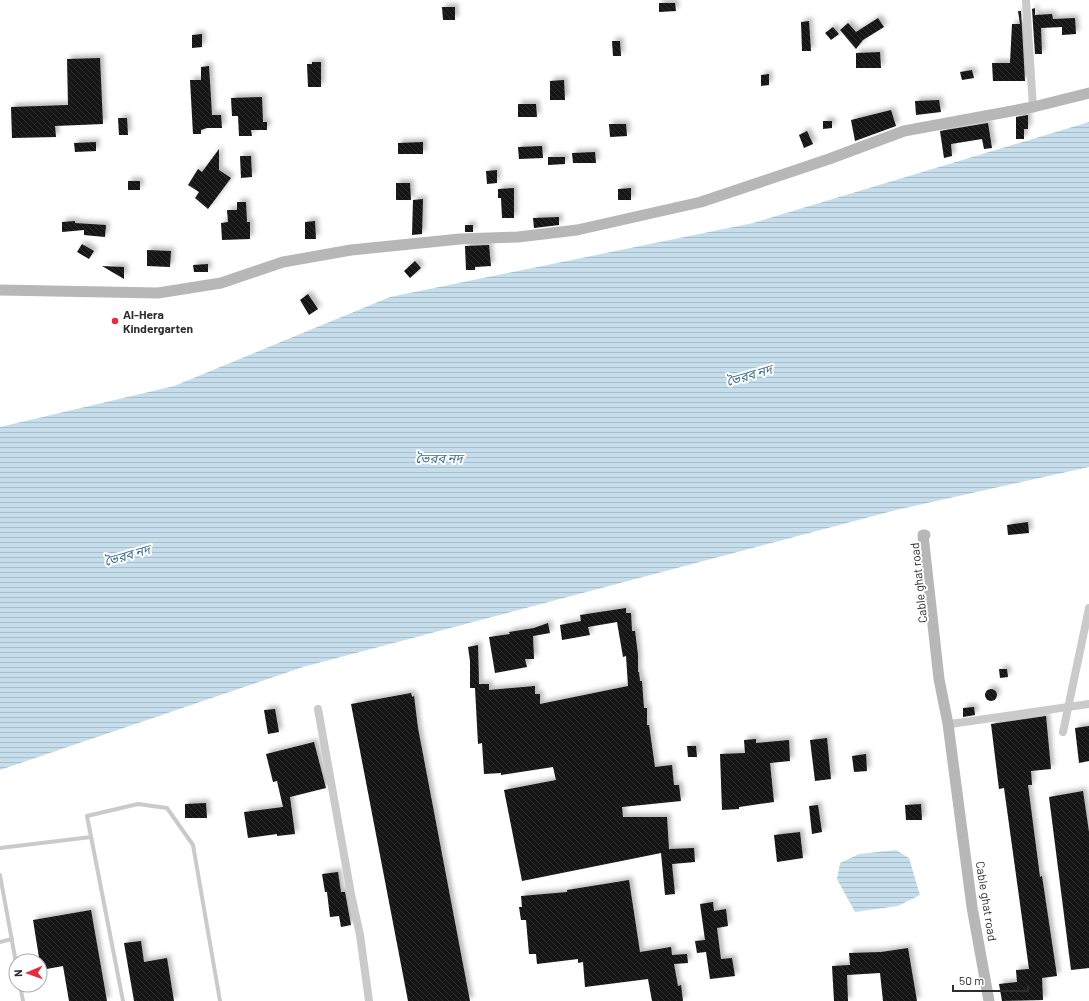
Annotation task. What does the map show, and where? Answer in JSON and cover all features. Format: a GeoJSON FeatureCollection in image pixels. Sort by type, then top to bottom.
{"type":"FeatureCollection","features":[{"type":"Feature","properties":{"kind":"street"},"geometry":{"type":"LineString","coordinates":[[1026,0],[1033,107]]}},
{"type":"Feature","properties":{"kind":"street"},"geometry":{"type":"LineString","coordinates":[[0,290],[158,293],[221,283],[283,262],[350,250],[460,239],[518,237],[577,230],[701,202],[829,159],[904,131],[1033,107],[1089,93]]}},
{"type":"Feature","properties":{"kind":"street","name":"Cable ghat road"},"geometry":{"type":"LineString","coordinates":[[923,535],[926,535],[941,677],[950,724],[974,904],[990,1001],[972,906],[948,724],[939,679],[923,535]]}},
{"type":"Feature","properties":{"kind":"street"},"geometry":{"type":"LineString","coordinates":[[1064,732],[1089,608]]}},
{"type":"Feature","properties":{"kind":"street"},"geometry":{"type":"LineString","coordinates":[[950,724],[1089,704]]}},
{"type":"Feature","properties":{"kind":"street"},"geometry":{"type":"LineString","coordinates":[[318,709],[351,894],[360,935],[369,1001]]}},
{"type":"Feature","properties":{"kind":"lane"},"geometry":{"type":"LineString","coordinates":[[123,1001],[87,816],[138,804],[168,808],[193,845],[220,1001]]}},
{"type":"Feature","properties":{"kind":"lane"},"geometry":{"type":"LineString","coordinates":[[0,848],[91,837]]}},
{"type":"Feature","properties":{"kind":"lane"},"geometry":{"type":"LineString","coordinates":[[0,874],[14,953]]}},
{"type":"Feature","properties":{"kind":"lane"},"geometry":{"type":"LineString","coordinates":[[0,942],[12,939]]}},
{"type":"Feature","properties":{"kind":"water","name":"ভৈরব নদ"},"geometry":{"type":"Polygon","coordinates":[[[1089,122],[1089,467],[896,510],[303,667],[0,770],[0,427],[174,386],[390,297],[753,223],[1089,122]]]}},
{"type":"Feature","properties":{"kind":"water"},"geometry":{"type":"Polygon","coordinates":[[[896,850],[909,858],[920,895],[898,906],[855,912],[837,879],[840,863],[859,854],[896,850]]]}},
{"type":"Feature","properties":{"kind":"building"},"geometry":{"type":"Polygon","coordinates":[[[659,3],[675,3],[676,11],[659,12],[659,3]]]}},
{"type":"Feature","properties":{"kind":"building"},"geometry":{"type":"Polygon","coordinates":[[[442,7],[455,7],[455,20],[443,20],[442,7]]]}},
{"type":"Feature","properties":{"kind":"building"},"geometry":{"type":"Polygon","coordinates":[[[1035,8],[1035,15],[1052,14],[1053,19],[1075,18],[1076,34],[1062,35],[1062,27],[1041,28],[1042,54],[1035,54],[1032,9],[1035,8]]]}},
{"type":"Feature","properties":{"kind":"building"},"geometry":{"type":"Polygon","coordinates":[[[1018,11],[1021,11],[1025,81],[993,81],[992,63],[1010,63],[1012,24],[1020,24],[1018,11]]]}},
{"type":"Feature","properties":{"kind":"building"},"geometry":{"type":"Polygon","coordinates":[[[878,18],[884,27],[863,40],[856,49],[840,30],[848,23],[856,32],[878,18]]]}},
{"type":"Feature","properties":{"kind":"building"},"geometry":{"type":"Polygon","coordinates":[[[809,21],[811,51],[802,51],[801,22],[809,21]]]}},
{"type":"Feature","properties":{"kind":"building"},"geometry":{"type":"Polygon","coordinates":[[[833,27],[839,34],[831,40],[825,33],[833,27]]]}},
{"type":"Feature","properties":{"kind":"building"},"geometry":{"type":"Polygon","coordinates":[[[202,34],[202,47],[192,48],[192,35],[202,34]]]}},
{"type":"Feature","properties":{"kind":"building"},"geometry":{"type":"Polygon","coordinates":[[[612,41],[620,41],[621,56],[613,56],[612,41]]]}},
{"type":"Feature","properties":{"kind":"building"},"geometry":{"type":"Polygon","coordinates":[[[880,52],[881,68],[856,68],[856,53],[880,52]]]}},
{"type":"Feature","properties":{"kind":"building"},"geometry":{"type":"Polygon","coordinates":[[[100,58],[103,124],[55,126],[56,137],[12,138],[11,107],[68,105],[67,59],[100,58]]]}},
{"type":"Feature","properties":{"kind":"building"},"geometry":{"type":"Polygon","coordinates":[[[312,62],[321,62],[321,87],[308,87],[307,64],[312,64],[312,62]]]}},
{"type":"Feature","properties":{"kind":"building"},"geometry":{"type":"Polygon","coordinates":[[[209,66],[212,115],[221,115],[222,128],[207,128],[201,130],[201,134],[193,134],[190,80],[201,80],[201,67],[209,66]]]}},
{"type":"Feature","properties":{"kind":"building"},"geometry":{"type":"Polygon","coordinates":[[[972,70],[974,78],[962,80],[960,72],[972,70]]]}},
{"type":"Feature","properties":{"kind":"building"},"geometry":{"type":"Polygon","coordinates":[[[769,74],[769,85],[761,86],[761,75],[769,74]]]}},
{"type":"Feature","properties":{"kind":"building"},"geometry":{"type":"Polygon","coordinates":[[[564,80],[565,100],[550,100],[550,81],[564,80]]]}},
{"type":"Feature","properties":{"kind":"building"},"geometry":{"type":"Polygon","coordinates":[[[262,97],[263,122],[267,122],[267,130],[251,130],[252,136],[239,136],[238,116],[232,116],[231,98],[262,97]]]}},
{"type":"Feature","properties":{"kind":"building"},"geometry":{"type":"Polygon","coordinates":[[[939,100],[941,112],[916,115],[915,101],[939,100]]]}},
{"type":"Feature","properties":{"kind":"building"},"geometry":{"type":"Polygon","coordinates":[[[518,104],[536,104],[537,117],[518,117],[518,104]]]}},
{"type":"Feature","properties":{"kind":"building"},"geometry":{"type":"Polygon","coordinates":[[[891,110],[896,126],[855,141],[851,120],[891,110]]]}},
{"type":"Feature","properties":{"kind":"building"},"geometry":{"type":"Polygon","coordinates":[[[1028,115],[1028,129],[1024,129],[1024,139],[1016,139],[1016,117],[1028,115]]]}},
{"type":"Feature","properties":{"kind":"building"},"geometry":{"type":"Polygon","coordinates":[[[118,118],[127,118],[128,135],[119,135],[118,118]]]}},
{"type":"Feature","properties":{"kind":"building"},"geometry":{"type":"Polygon","coordinates":[[[823,121],[832,121],[832,128],[823,129],[823,121]]]}},
{"type":"Feature","properties":{"kind":"building"},"geometry":{"type":"Polygon","coordinates":[[[988,123],[992,148],[984,149],[982,139],[951,144],[952,156],[944,158],[940,131],[988,123]]]}},
{"type":"Feature","properties":{"kind":"building"},"geometry":{"type":"Polygon","coordinates":[[[609,124],[626,124],[627,136],[610,137],[609,124]]]}},
{"type":"Feature","properties":{"kind":"building"},"geometry":{"type":"Polygon","coordinates":[[[807,131],[813,144],[804,148],[799,135],[807,131]]]}},
{"type":"Feature","properties":{"kind":"building"},"geometry":{"type":"Polygon","coordinates":[[[96,142],[96,151],[75,152],[74,143],[96,142]]]}},
{"type":"Feature","properties":{"kind":"building"},"geometry":{"type":"Polygon","coordinates":[[[423,142],[423,154],[398,154],[398,143],[423,142]]]}},
{"type":"Feature","properties":{"kind":"building"},"geometry":{"type":"Polygon","coordinates":[[[542,146],[543,158],[519,159],[518,147],[542,146]]]}},
{"type":"Feature","properties":{"kind":"building"},"geometry":{"type":"Polygon","coordinates":[[[219,149],[219,170],[231,178],[208,209],[195,198],[199,192],[188,185],[198,169],[202,172],[219,149]]]}},
{"type":"Feature","properties":{"kind":"building"},"geometry":{"type":"Polygon","coordinates":[[[595,152],[596,163],[573,163],[572,153],[595,152]]]}},
{"type":"Feature","properties":{"kind":"building"},"geometry":{"type":"Polygon","coordinates":[[[240,156],[251,156],[252,177],[241,178],[240,156]]]}},
{"type":"Feature","properties":{"kind":"building"},"geometry":{"type":"Polygon","coordinates":[[[548,157],[565,157],[565,164],[548,165],[548,157]]]}},
{"type":"Feature","properties":{"kind":"building"},"geometry":{"type":"Polygon","coordinates":[[[497,170],[497,183],[487,184],[486,171],[497,170]]]}},
{"type":"Feature","properties":{"kind":"building"},"geometry":{"type":"Polygon","coordinates":[[[128,181],[140,181],[140,190],[128,190],[128,181]]]}},
{"type":"Feature","properties":{"kind":"building"},"geometry":{"type":"Polygon","coordinates":[[[396,183],[410,183],[411,200],[396,200],[396,183]]]}},
{"type":"Feature","properties":{"kind":"building"},"geometry":{"type":"Polygon","coordinates":[[[514,188],[514,218],[502,218],[501,198],[498,198],[498,189],[514,188]]]}},
{"type":"Feature","properties":{"kind":"building"},"geometry":{"type":"Polygon","coordinates":[[[631,188],[631,200],[618,200],[618,189],[631,188]]]}},
{"type":"Feature","properties":{"kind":"building"},"geometry":{"type":"Polygon","coordinates":[[[423,199],[422,234],[412,235],[413,200],[423,199]]]}},
{"type":"Feature","properties":{"kind":"building"},"geometry":{"type":"Polygon","coordinates":[[[237,202],[246,202],[247,222],[250,222],[250,239],[222,240],[221,223],[228,222],[227,210],[237,210],[237,202]]]}},
{"type":"Feature","properties":{"kind":"building"},"geometry":{"type":"Polygon","coordinates":[[[559,217],[559,225],[534,228],[533,218],[559,217]]]}},
{"type":"Feature","properties":{"kind":"building"},"geometry":{"type":"Polygon","coordinates":[[[75,221],[75,223],[106,225],[105,237],[84,235],[84,230],[62,232],[62,222],[75,221]]]}},
{"type":"Feature","properties":{"kind":"building"},"geometry":{"type":"Polygon","coordinates":[[[315,221],[316,239],[305,239],[305,222],[315,221]]]}},
{"type":"Feature","properties":{"kind":"building"},"geometry":{"type":"Polygon","coordinates":[[[465,225],[473,225],[473,232],[465,232],[465,225]]]}},
{"type":"Feature","properties":{"kind":"building"},"geometry":{"type":"Polygon","coordinates":[[[82,244],[94,251],[89,259],[77,252],[82,244]]]}},
{"type":"Feature","properties":{"kind":"building"},"geometry":{"type":"Polygon","coordinates":[[[489,245],[491,266],[475,267],[475,270],[466,270],[465,246],[489,245]]]}},
{"type":"Feature","properties":{"kind":"building"},"geometry":{"type":"Polygon","coordinates":[[[147,250],[171,251],[170,267],[147,266],[147,250]]]}},
{"type":"Feature","properties":{"kind":"building"},"geometry":{"type":"Polygon","coordinates":[[[415,261],[421,268],[410,278],[404,271],[415,261]]]}},
{"type":"Feature","properties":{"kind":"building"},"geometry":{"type":"Polygon","coordinates":[[[208,264],[208,272],[194,272],[193,265],[208,264]]]}},
{"type":"Feature","properties":{"kind":"building"},"geometry":{"type":"Polygon","coordinates":[[[102,266],[124,267],[124,279],[102,266]]]}},
{"type":"Feature","properties":{"kind":"building"},"geometry":{"type":"Polygon","coordinates":[[[308,294],[318,309],[309,315],[300,300],[308,294]]]}},
{"type":"Feature","properties":{"kind":"building"},"geometry":{"type":"Polygon","coordinates":[[[1028,522],[1029,533],[1008,535],[1007,525],[1028,522]]]}},
{"type":"Feature","properties":{"kind":"building"},"geometry":{"type":"Polygon","coordinates":[[[626,608],[626,613],[631,613],[632,631],[635,631],[638,655],[638,672],[640,681],[642,681],[644,708],[647,708],[647,725],[649,725],[655,767],[672,765],[674,785],[679,785],[681,801],[622,807],[623,817],[667,817],[669,849],[694,848],[695,862],[672,864],[675,894],[665,895],[661,853],[522,881],[504,790],[556,780],[553,767],[501,775],[501,773],[484,774],[482,743],[478,744],[475,688],[470,688],[470,661],[468,647],[478,645],[479,684],[489,684],[489,690],[535,686],[535,694],[540,694],[540,704],[628,686],[626,656],[623,657],[617,622],[588,627],[590,635],[562,640],[560,625],[581,621],[580,615],[626,608]]]}},
{"type":"Feature","properties":{"kind":"building"},"geometry":{"type":"Polygon","coordinates":[[[548,623],[550,633],[533,636],[534,659],[525,659],[527,667],[495,673],[489,637],[510,634],[509,632],[534,628],[548,623]]]}},
{"type":"Feature","properties":{"kind":"building"},"geometry":{"type":"Polygon","coordinates":[[[999,669],[1007,669],[1008,677],[1000,678],[999,669]]]}},
{"type":"Feature","properties":{"kind":"building"},"geometry":{"type":"Polygon","coordinates":[[[991,689],[995,691],[997,695],[995,699],[991,701],[987,699],[985,695],[987,691],[991,689]]]}},
{"type":"Feature","properties":{"kind":"building"},"geometry":{"type":"Polygon","coordinates":[[[411,693],[412,697],[414,696],[418,728],[470,1001],[408,1001],[351,704],[411,693]]]}},
{"type":"Feature","properties":{"kind":"building"},"geometry":{"type":"Polygon","coordinates":[[[974,707],[975,715],[963,717],[963,708],[974,707]]]}},
{"type":"Feature","properties":{"kind":"building"},"geometry":{"type":"Polygon","coordinates":[[[275,709],[279,732],[268,734],[264,710],[275,709]]]}},
{"type":"Feature","properties":{"kind":"building"},"geometry":{"type":"Polygon","coordinates":[[[1046,716],[1051,769],[1031,771],[1032,785],[1028,785],[1040,877],[1042,876],[1057,976],[1042,978],[1043,1000],[1002,1001],[999,984],[1017,982],[1016,970],[1029,969],[1004,788],[999,789],[991,724],[1046,716]]]}},
{"type":"Feature","properties":{"kind":"building"},"geometry":{"type":"Polygon","coordinates":[[[1089,726],[1089,761],[1079,763],[1075,728],[1089,726]]]}},
{"type":"Feature","properties":{"kind":"building"},"geometry":{"type":"Polygon","coordinates":[[[827,738],[831,779],[815,781],[810,740],[827,738]]]}},
{"type":"Feature","properties":{"kind":"building"},"geometry":{"type":"Polygon","coordinates":[[[756,739],[756,743],[789,740],[790,761],[770,763],[774,802],[739,807],[739,809],[722,810],[720,754],[745,753],[744,740],[756,739]]]}},
{"type":"Feature","properties":{"kind":"building"},"geometry":{"type":"Polygon","coordinates":[[[314,742],[326,788],[290,797],[295,834],[277,836],[277,834],[248,838],[244,812],[283,807],[277,781],[273,782],[266,754],[314,742]]]}},
{"type":"Feature","properties":{"kind":"building"},"geometry":{"type":"Polygon","coordinates":[[[687,746],[696,746],[697,757],[688,757],[687,746]]]}},
{"type":"Feature","properties":{"kind":"building"},"geometry":{"type":"Polygon","coordinates":[[[866,754],[867,771],[854,772],[852,756],[866,754]]]}},
{"type":"Feature","properties":{"kind":"building"},"geometry":{"type":"Polygon","coordinates":[[[1083,791],[1089,832],[1089,968],[1071,970],[1049,797],[1083,791]]]}},
{"type":"Feature","properties":{"kind":"building"},"geometry":{"type":"Polygon","coordinates":[[[206,803],[207,818],[185,818],[185,804],[206,803]]]}},
{"type":"Feature","properties":{"kind":"building"},"geometry":{"type":"Polygon","coordinates":[[[921,804],[922,820],[906,820],[905,805],[921,804]]]}},
{"type":"Feature","properties":{"kind":"building"},"geometry":{"type":"Polygon","coordinates":[[[818,805],[822,832],[812,834],[809,806],[818,805]]]}},
{"type":"Feature","properties":{"kind":"building"},"geometry":{"type":"Polygon","coordinates":[[[800,832],[803,858],[777,862],[774,835],[800,832]]]}},
{"type":"Feature","properties":{"kind":"building"},"geometry":{"type":"Polygon","coordinates":[[[338,872],[341,892],[345,892],[351,925],[341,927],[339,916],[330,917],[327,892],[325,892],[322,874],[338,872]]]}},
{"type":"Feature","properties":{"kind":"building"},"geometry":{"type":"Polygon","coordinates":[[[629,880],[640,952],[671,947],[672,955],[687,954],[688,963],[674,964],[678,986],[681,985],[683,1001],[652,1001],[648,979],[585,987],[583,962],[578,963],[578,959],[537,964],[536,954],[529,954],[526,920],[521,920],[519,907],[522,907],[521,896],[567,892],[567,890],[629,880]]]}},
{"type":"Feature","properties":{"kind":"building"},"geometry":{"type":"Polygon","coordinates":[[[713,902],[714,911],[726,909],[728,926],[717,928],[721,959],[732,958],[735,976],[710,979],[706,952],[697,953],[695,941],[705,940],[700,904],[713,902]]]}},
{"type":"Feature","properties":{"kind":"building"},"geometry":{"type":"Polygon","coordinates":[[[91,910],[107,1001],[69,1001],[63,966],[48,969],[48,953],[38,953],[33,920],[91,910]]]}},
{"type":"Feature","properties":{"kind":"building"},"geometry":{"type":"Polygon","coordinates":[[[141,941],[144,962],[167,958],[174,1001],[134,1001],[124,943],[141,941]]]}},
{"type":"Feature","properties":{"kind":"building"},"geometry":{"type":"Polygon","coordinates":[[[908,948],[917,1001],[883,1001],[880,973],[847,975],[848,1001],[834,1001],[832,966],[850,965],[849,953],[881,952],[908,948]]]}},
{"type":"Feature","properties":{"kind":"place","name":"Al-Hera Kindergarten"},"geometry":{"type":"Point","coordinates":[115,321]}}]}
